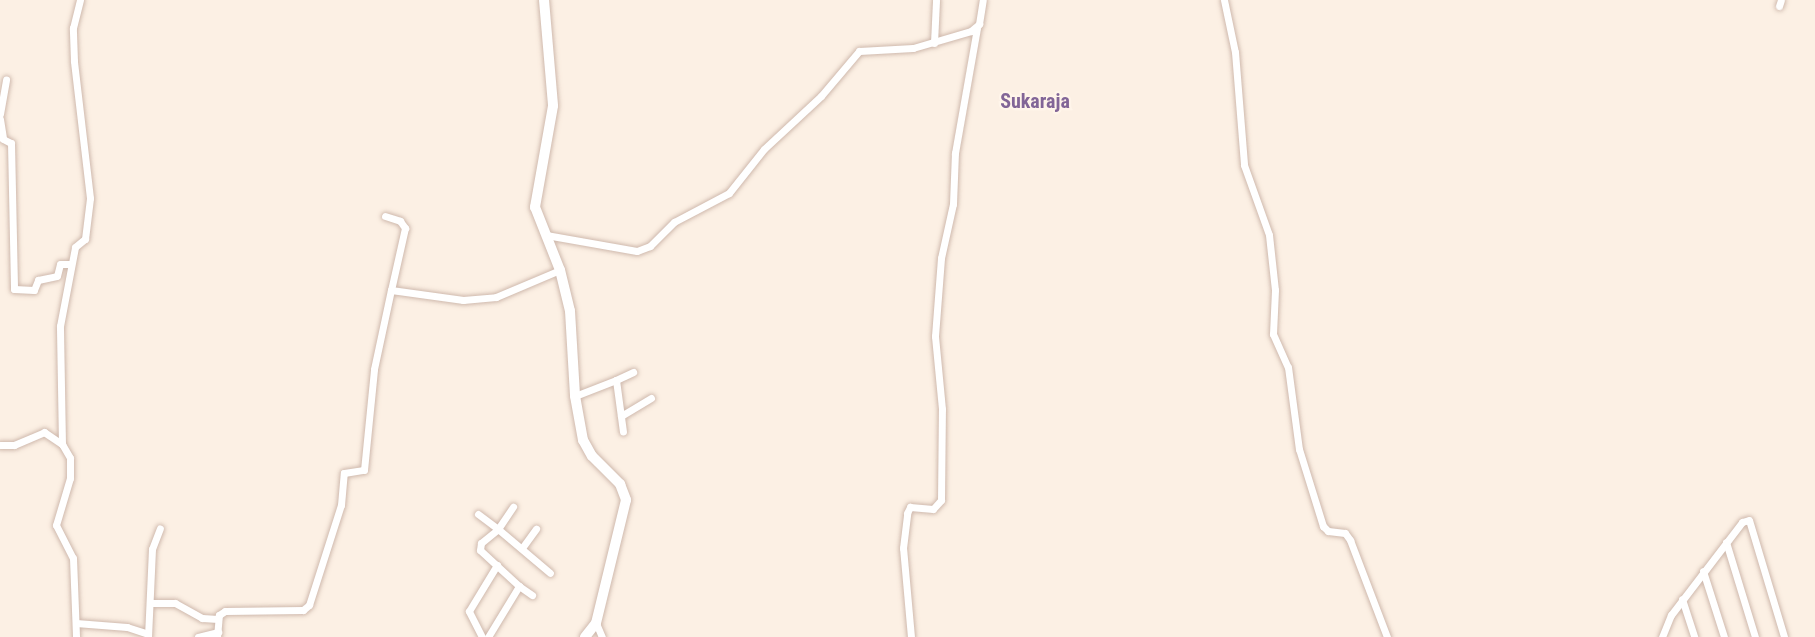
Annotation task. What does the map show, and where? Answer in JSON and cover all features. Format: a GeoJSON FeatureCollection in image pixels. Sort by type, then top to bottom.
{"type":"FeatureCollection","features":[{"type":"Feature","properties":{"kind":"main road"},"geometry":{"type":"LineString","coordinates":[[544,0],[553,106],[535,207],[560,270],[570,311],[575,396],[587,450],[620,484],[626,501],[596,622],[585,637]]}},
{"type":"Feature","properties":{"kind":"street"},"geometry":{"type":"LineString","coordinates":[[76,637],[73,558],[56,525],[71,466],[62,444],[60,326],[75,247],[85,242],[90,198],[74,62],[73,28],[80,0]]}},
{"type":"Feature","properties":{"kind":"street"},"geometry":{"type":"LineString","coordinates":[[934,43],[936,0]]}},
{"type":"Feature","properties":{"kind":"street"},"geometry":{"type":"LineString","coordinates":[[911,637],[904,537],[908,509],[933,509],[941,500],[942,409],[935,336],[941,258],[953,204],[957,141],[983,0]]}},
{"type":"Feature","properties":{"kind":"street"},"geometry":{"type":"LineString","coordinates":[[1224,0],[1235,52],[1244,165],[1269,235],[1275,290],[1273,334],[1288,367],[1299,449],[1323,525],[1328,531],[1345,533],[1350,540],[1387,637]]}},
{"type":"Feature","properties":{"kind":"street"},"geometry":{"type":"LineString","coordinates":[[546,235],[645,249],[674,222],[729,193],[764,149],[821,96],[859,51],[913,48],[977,28]]}},
{"type":"Feature","properties":{"kind":"street"},"geometry":{"type":"LineString","coordinates":[[0,114],[6,81]]}},
{"type":"Feature","properties":{"kind":"street"},"geometry":{"type":"LineString","coordinates":[[0,119],[3,139],[11,143],[14,289],[34,290],[38,279],[55,277],[60,264],[71,264]]}},
{"type":"Feature","properties":{"kind":"street"},"geometry":{"type":"LineString","coordinates":[[198,637],[217,634],[220,613],[235,609],[303,610],[309,605],[341,503],[344,473],[364,470],[374,369],[405,228],[400,221],[386,216]]}},
{"type":"Feature","properties":{"kind":"street"},"geometry":{"type":"LineString","coordinates":[[391,290],[463,300],[496,297],[560,270]]}},
{"type":"Feature","properties":{"kind":"street"},"geometry":{"type":"LineString","coordinates":[[575,396],[633,372]]}},
{"type":"Feature","properties":{"kind":"street"},"geometry":{"type":"LineString","coordinates":[[616,380],[623,432]]}},
{"type":"Feature","properties":{"kind":"street"},"geometry":{"type":"LineString","coordinates":[[621,416],[651,398]]}},
{"type":"Feature","properties":{"kind":"street"},"geometry":{"type":"LineString","coordinates":[[0,445],[14,445],[44,432],[62,444]]}},
{"type":"Feature","properties":{"kind":"street"},"geometry":{"type":"LineString","coordinates":[[513,507],[498,529],[480,548],[519,586],[532,595]]}},
{"type":"Feature","properties":{"kind":"street"},"geometry":{"type":"LineString","coordinates":[[478,514],[550,573]]}},
{"type":"Feature","properties":{"kind":"street"},"geometry":{"type":"LineString","coordinates":[[1662,637],[1664,626],[1703,571],[1742,522],[1752,522],[1784,637]]}},
{"type":"Feature","properties":{"kind":"street"},"geometry":{"type":"LineString","coordinates":[[76,623],[127,627],[148,635],[152,549],[160,528]]}},
{"type":"Feature","properties":{"kind":"street"},"geometry":{"type":"LineString","coordinates":[[522,548],[536,529]]}},
{"type":"Feature","properties":{"kind":"street"},"geometry":{"type":"LineString","coordinates":[[1726,542],[1755,637]]}},
{"type":"Feature","properties":{"kind":"street"},"geometry":{"type":"LineString","coordinates":[[482,637],[469,611],[497,565]]}},
{"type":"Feature","properties":{"kind":"street"},"geometry":{"type":"LineString","coordinates":[[1703,571],[1725,637]]}},
{"type":"Feature","properties":{"kind":"street"},"geometry":{"type":"LineString","coordinates":[[488,637],[519,586]]}},
{"type":"Feature","properties":{"kind":"street"},"geometry":{"type":"LineString","coordinates":[[1682,600],[1694,637]]}},
{"type":"Feature","properties":{"kind":"street"},"geometry":{"type":"LineString","coordinates":[[150,603],[175,603],[202,618],[218,619]]}},
{"type":"Feature","properties":{"kind":"street"},"geometry":{"type":"LineString","coordinates":[[596,622],[602,637]]}},
{"type":"Feature","properties":{"kind":"district","name":"Sukaraja"},"geometry":{"type":"Point","coordinates":[1035,101]}}]}
